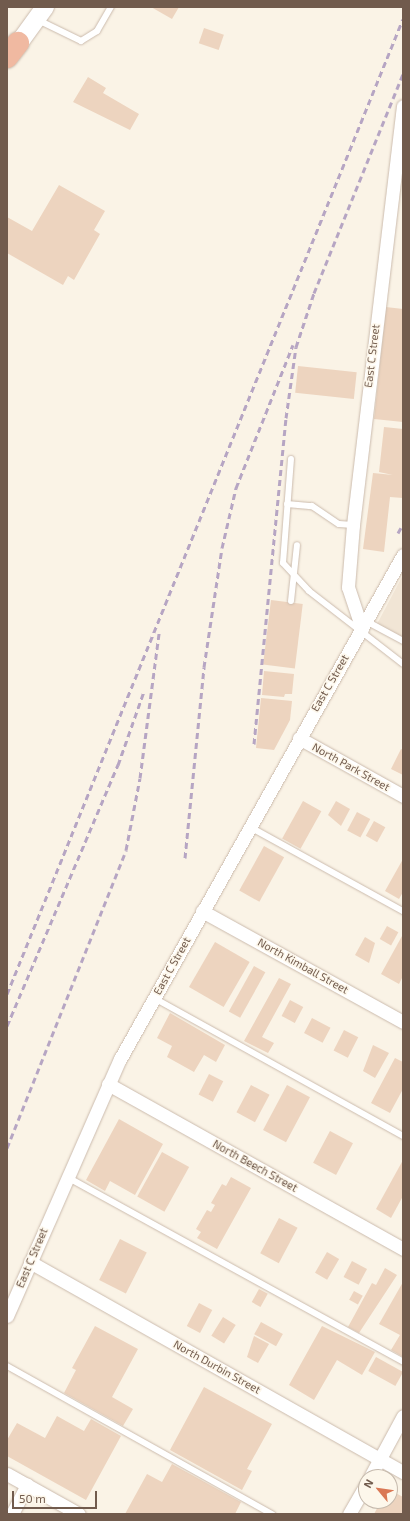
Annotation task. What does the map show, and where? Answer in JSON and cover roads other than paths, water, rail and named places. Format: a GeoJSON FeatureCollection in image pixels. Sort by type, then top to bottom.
{"type":"FeatureCollection","features":[{"type":"Feature","properties":{"kind":"main road"},"geometry":{"type":"LineString","coordinates":[[11,54],[41,13]]}},
{"type":"Feature","properties":{"kind":"street","name":"East C Street"},"geometry":{"type":"LineString","coordinates":[[363,627],[348,588],[353,525],[403,106]]}},
{"type":"Feature","properties":{"kind":"street","name":"East C Street"},"geometry":{"type":"LineString","coordinates":[[7,1316],[108,1084],[298,738],[363,627],[400,569],[403,555]]}},
{"type":"Feature","properties":{"kind":"street","name":"North Park Street"},"geometry":{"type":"LineString","coordinates":[[298,738],[403,796]]}},
{"type":"Feature","properties":{"kind":"street","name":"North Kimball Street"},"geometry":{"type":"LineString","coordinates":[[202,911],[403,1022]]}},
{"type":"Feature","properties":{"kind":"street","name":"North Beech Street"},"geometry":{"type":"LineString","coordinates":[[108,1084],[403,1249]]}},
{"type":"Feature","properties":{"kind":"street","name":"North Durbin Street"},"geometry":{"type":"LineString","coordinates":[[30,1262],[403,1472]]}},
{"type":"Feature","properties":{"kind":"street"},"geometry":{"type":"LineString","coordinates":[[374,1469],[403,1416]]}},
{"type":"Feature","properties":{"kind":"street"},"geometry":{"type":"LineString","coordinates":[[7,1474],[79,1514]]}},
{"type":"Feature","properties":{"kind":"street"},"geometry":{"type":"LineString","coordinates":[[12,1514],[27,1485]]}},
{"type":"Feature","properties":{"kind":"street"},"geometry":{"type":"LineString","coordinates":[[349,1514],[358,1498]]}},
{"type":"Feature","properties":{"kind":"lane"},"geometry":{"type":"LineString","coordinates":[[41,13],[81,41],[97,32],[111,7]]}},
{"type":"Feature","properties":{"kind":"lane"},"geometry":{"type":"LineString","coordinates":[[290,459],[282,554],[283,563],[294,575],[363,627],[403,664]]}},
{"type":"Feature","properties":{"kind":"lane"},"geometry":{"type":"LineString","coordinates":[[287,504],[312,506],[339,524],[353,525]]}},
{"type":"Feature","properties":{"kind":"lane"},"geometry":{"type":"LineString","coordinates":[[291,601],[297,545]]}},
{"type":"Feature","properties":{"kind":"lane"},"geometry":{"type":"LineString","coordinates":[[363,627],[403,641]]}},
{"type":"Feature","properties":{"kind":"lane"},"geometry":{"type":"LineString","coordinates":[[250,827],[403,911]]}},
{"type":"Feature","properties":{"kind":"lane"},"geometry":{"type":"LineString","coordinates":[[154,998],[403,1136]]}},
{"type":"Feature","properties":{"kind":"lane"},"geometry":{"type":"LineString","coordinates":[[67,1177],[403,1362]]}},
{"type":"Feature","properties":{"kind":"lane"},"geometry":{"type":"LineString","coordinates":[[7,1366],[272,1514]]}},
{"type":"Feature","properties":{"kind":"railway"},"geometry":{"type":"LineString","coordinates":[[7,994],[403,19]]}},
{"type":"Feature","properties":{"kind":"railway"},"geometry":{"type":"LineString","coordinates":[[254,744],[286,418],[296,347],[314,293],[403,74]]}},
{"type":"Feature","properties":{"kind":"railway"},"geometry":{"type":"LineString","coordinates":[[185,858],[204,667],[222,548],[236,488],[293,345]]}},
{"type":"Feature","properties":{"kind":"railway"},"geometry":{"type":"LineString","coordinates":[[398,533],[403,524]]}},
{"type":"Feature","properties":{"kind":"railway"},"geometry":{"type":"LineString","coordinates":[[7,1148],[126,850],[140,778],[159,633]]}},
{"type":"Feature","properties":{"kind":"railway"},"geometry":{"type":"LineString","coordinates":[[7,1026],[118,765],[144,691]]}}]}
